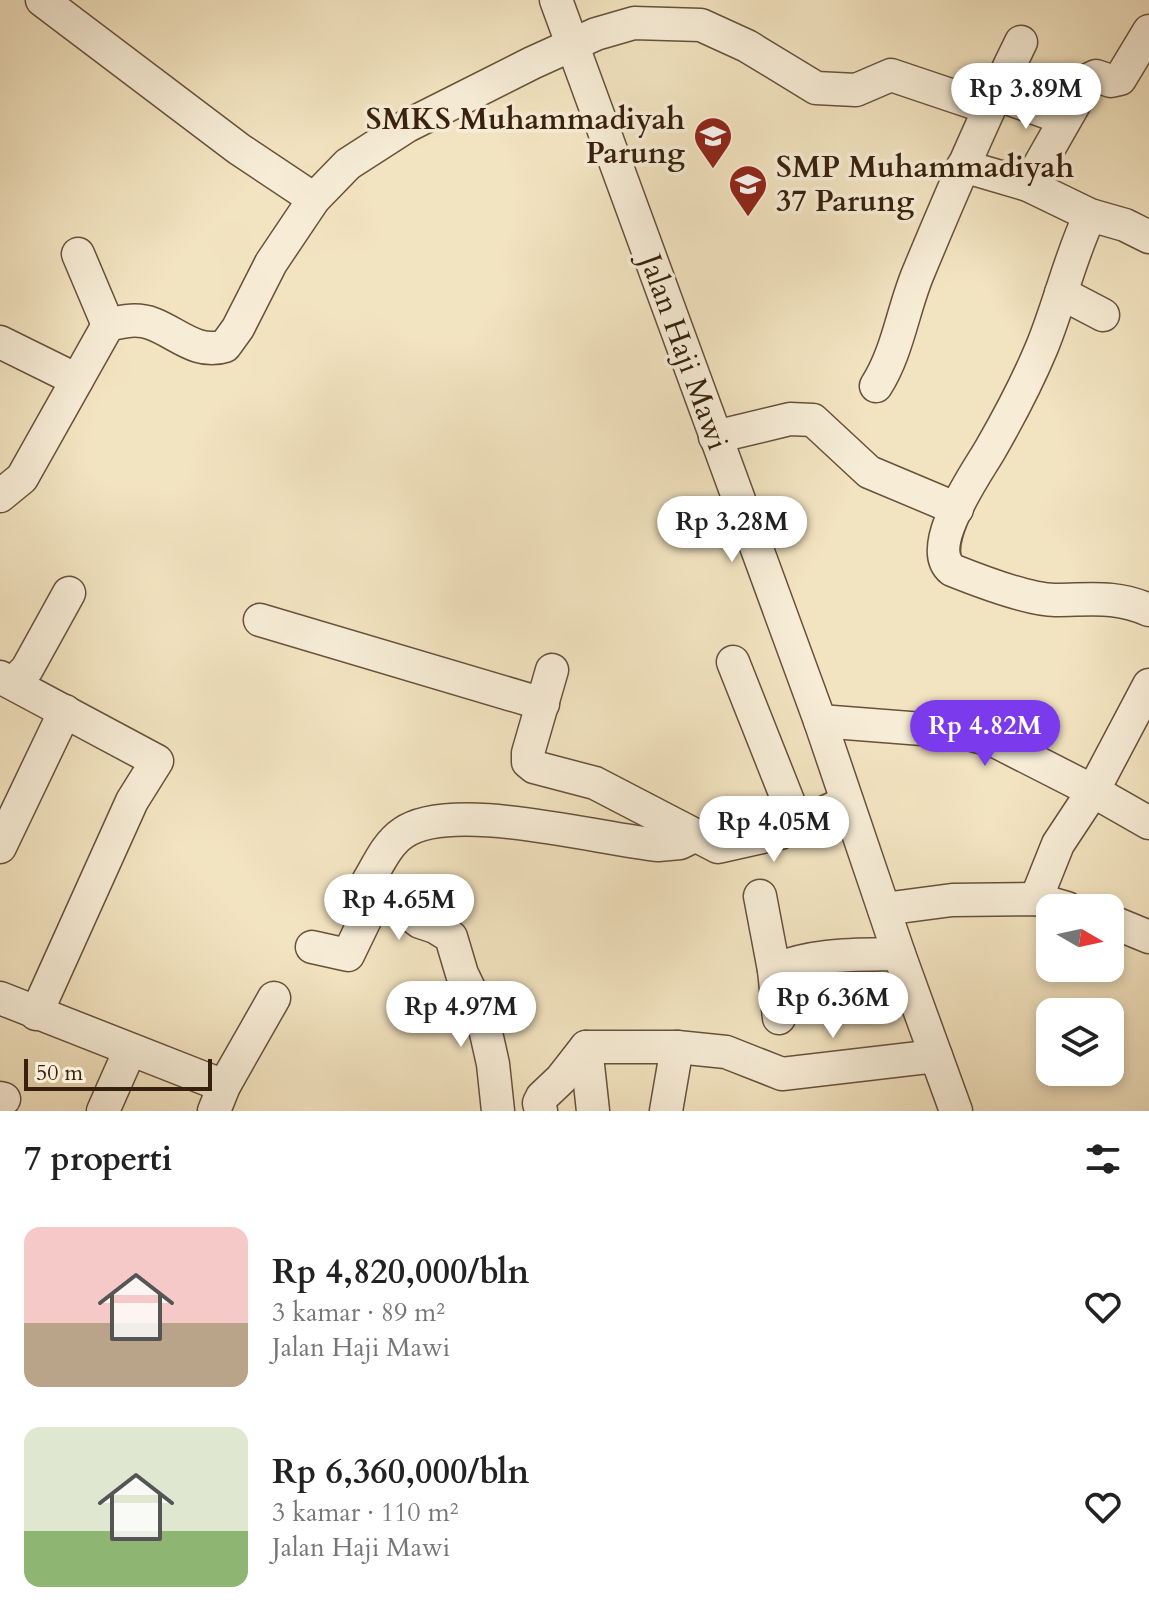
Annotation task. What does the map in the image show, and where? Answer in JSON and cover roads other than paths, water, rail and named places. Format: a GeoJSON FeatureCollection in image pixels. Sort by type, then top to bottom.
{"type":"FeatureCollection","features":[{"type":"Feature","properties":{"kind":"street"},"geometry":{"type":"LineString","coordinates":[[42,0],[239,149],[314,199]]}},
{"type":"Feature","properties":{"kind":"street","name":"Jalan Haji Mawi"},"geometry":{"type":"LineString","coordinates":[[556,0],[820,721],[956,1111]]}},
{"type":"Feature","properties":{"kind":"street"},"geometry":{"type":"LineString","coordinates":[[0,496],[22,478],[108,325],[127,320],[140,321],[196,346],[225,346],[238,328],[271,263],[314,199],[348,164],[407,126],[596,34],[634,23],[659,21],[701,25],[747,46],[816,88],[856,90],[891,75],[1065,119]]}},
{"type":"Feature","properties":{"kind":"street"},"geometry":{"type":"LineString","coordinates":[[1028,185],[1091,77],[1114,81],[1123,76],[1149,31]]}},
{"type":"Feature","properties":{"kind":"street"},"geometry":{"type":"LineString","coordinates":[[876,386],[918,272],[1021,42]]}},
{"type":"Feature","properties":{"kind":"street"},"geometry":{"type":"LineString","coordinates":[[963,166],[1028,185],[1090,215],[1125,225],[1149,237]]}},
{"type":"Feature","properties":{"kind":"street"},"geometry":{"type":"LineString","coordinates":[[1090,215],[1076,246],[1042,346],[1016,406],[957,509],[942,553],[952,570],[1038,597],[1115,600],[1149,610]]}},
{"type":"Feature","properties":{"kind":"street"},"geometry":{"type":"LineString","coordinates":[[78,254],[108,325]]}},
{"type":"Feature","properties":{"kind":"street"},"geometry":{"type":"LineString","coordinates":[[1061,293],[1103,315]]}},
{"type":"Feature","properties":{"kind":"street"},"geometry":{"type":"LineString","coordinates":[[0,342],[77,380]]}},
{"type":"Feature","properties":{"kind":"street"},"geometry":{"type":"LineString","coordinates":[[715,437],[790,419],[813,420],[869,472],[957,509]]}},
{"type":"Feature","properties":{"kind":"street"},"geometry":{"type":"LineString","coordinates":[[6,680],[27,669],[69,593]]}},
{"type":"Feature","properties":{"kind":"street"},"geometry":{"type":"LineString","coordinates":[[260,620],[543,704]]}},
{"type":"Feature","properties":{"kind":"street"},"geometry":{"type":"LineString","coordinates":[[733,662],[798,826]]}},
{"type":"Feature","properties":{"kind":"street"},"geometry":{"type":"LineString","coordinates":[[552,670],[528,753],[528,762],[534,767],[595,783],[718,847],[780,833],[847,802]]}},
{"type":"Feature","properties":{"kind":"street"},"geometry":{"type":"LineString","coordinates":[[6,680],[157,761],[132,801],[36,1014]]}},
{"type":"Feature","properties":{"kind":"street"},"geometry":{"type":"LineString","coordinates":[[1038,894],[1058,844],[1093,791],[1149,685]]}},
{"type":"Feature","properties":{"kind":"street"},"geometry":{"type":"LineString","coordinates":[[0,847],[65,711]]}},
{"type":"Feature","properties":{"kind":"street"},"geometry":{"type":"LineString","coordinates":[[820,721],[979,736],[995,741],[1093,791],[1149,823]]}},
{"type":"Feature","properties":{"kind":"street"},"geometry":{"type":"LineString","coordinates":[[498,1111],[493,1064],[482,1015],[462,974],[451,937],[364,888],[392,841],[405,831],[433,820],[472,818],[658,845],[680,843],[694,836]]}},
{"type":"Feature","properties":{"kind":"street"},"geometry":{"type":"LineString","coordinates":[[312,947],[348,955],[377,895]]}},
{"type":"Feature","properties":{"kind":"street"},"geometry":{"type":"LineString","coordinates":[[760,896],[774,970],[779,1018]]}},
{"type":"Feature","properties":{"kind":"street"},"geometry":{"type":"LineString","coordinates":[[884,909],[952,900],[1036,899]]}},
{"type":"Feature","properties":{"kind":"street"},"geometry":{"type":"LineString","coordinates":[[1124,927],[1149,937]]}},
{"type":"Feature","properties":{"kind":"street"},"geometry":{"type":"LineString","coordinates":[[774,970],[789,964],[838,955],[899,954]]}},
{"type":"Feature","properties":{"kind":"street"},"geometry":{"type":"LineString","coordinates":[[0,998],[130,1050],[219,1098],[274,998]]}},
{"type":"Feature","properties":{"kind":"street"},"geometry":{"type":"LineString","coordinates":[[586,1047],[677,1047],[726,1052],[782,1074],[936,1056]]}},
{"type":"Feature","properties":{"kind":"street"},"geometry":{"type":"LineString","coordinates":[[541,1111],[539,1103],[542,1097],[586,1047]]}},
{"type":"Feature","properties":{"kind":"street"},"geometry":{"type":"LineString","coordinates":[[586,1047],[593,1111]]}},
{"type":"Feature","properties":{"kind":"street"},"geometry":{"type":"LineString","coordinates":[[666,1111],[677,1047]]}},
{"type":"Feature","properties":{"kind":"street"},"geometry":{"type":"LineString","coordinates":[[103,1111],[130,1050]]}},
{"type":"Feature","properties":{"kind":"place","name":"SMKS Muhammadiyah Parung"},"geometry":{"type":"Point","coordinates":[713,170]}},
{"type":"Feature","properties":{"kind":"place","name":"SMP Muhammadiyah 37 Parung"},"geometry":{"type":"Point","coordinates":[748,218]}}]}
